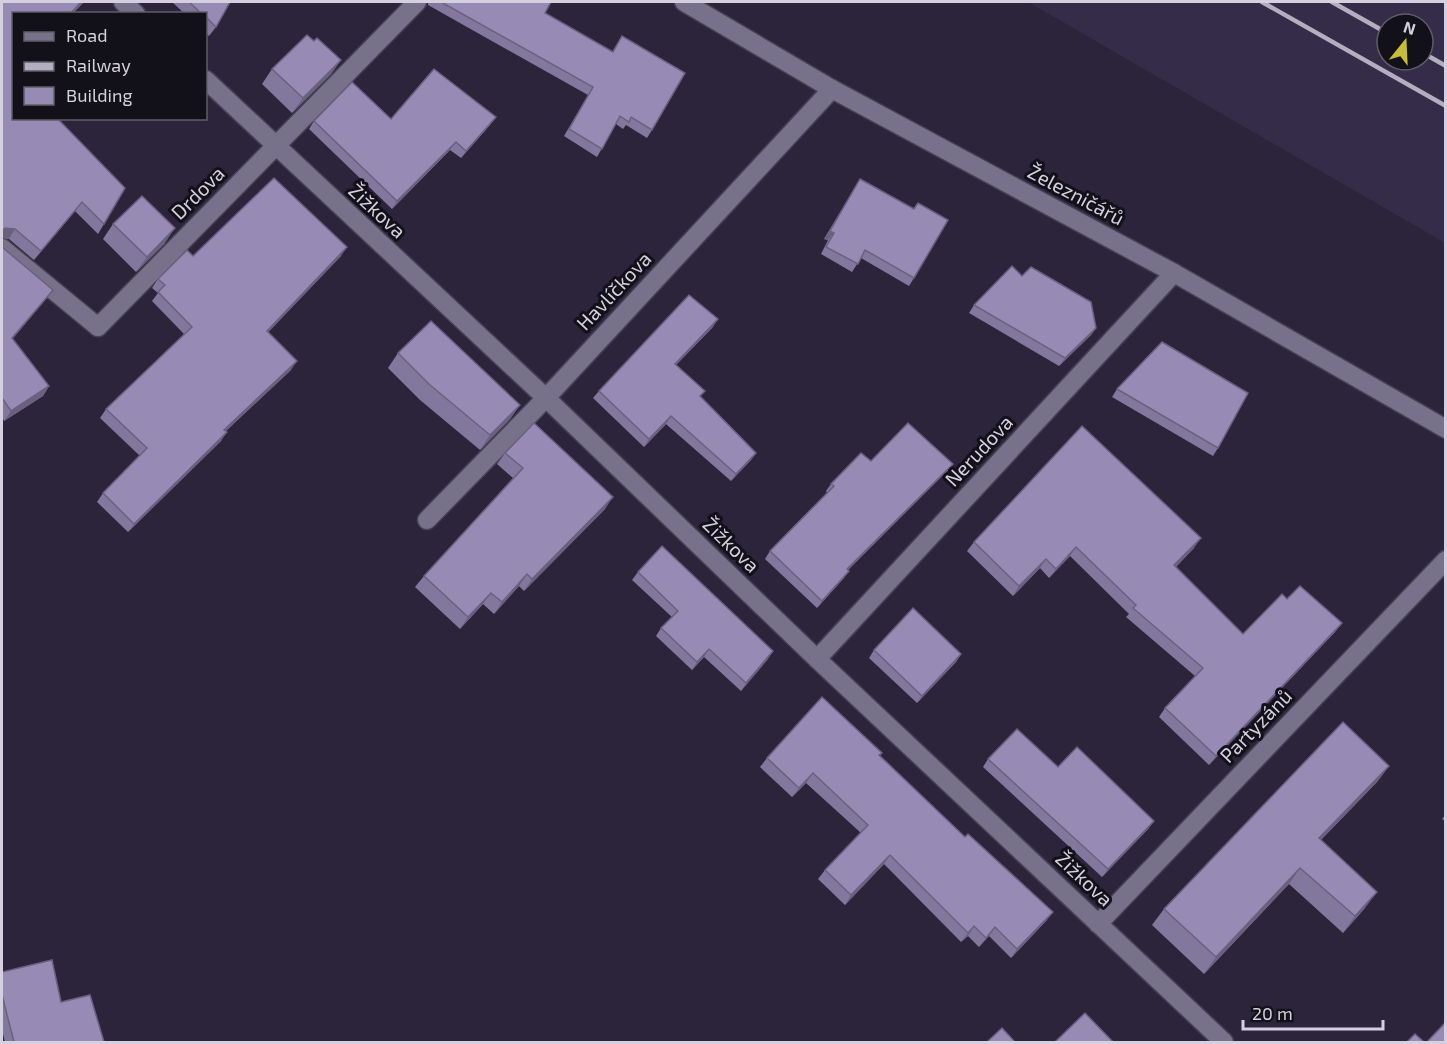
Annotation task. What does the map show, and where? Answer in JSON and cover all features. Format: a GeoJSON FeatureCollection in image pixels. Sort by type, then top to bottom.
{"type":"FeatureCollection","features":[{"type":"Feature","properties":{"kind":"street","name":"Drdova"},"geometry":{"type":"LineString","coordinates":[[2,248],[98,327],[417,2]]}},
{"type":"Feature","properties":{"kind":"street","name":"Železničářů"},"geometry":{"type":"LineString","coordinates":[[684,2],[832,89],[1173,273],[1446,429]]}},
{"type":"Feature","properties":{"kind":"street","name":"Žižkova"},"geometry":{"type":"LineString","coordinates":[[207,81],[546,398],[817,659],[1224,1042]]}},
{"type":"Feature","properties":{"kind":"street","name":"Havlíčkova"},"geometry":{"type":"LineString","coordinates":[[427,520],[546,398],[832,89]]}},
{"type":"Feature","properties":{"kind":"street","name":"Nerudova"},"geometry":{"type":"LineString","coordinates":[[817,659],[1173,273]]}},
{"type":"Feature","properties":{"kind":"street","name":"Partyzánů"},"geometry":{"type":"LineString","coordinates":[[1098,924],[1446,560]]}},
{"type":"Feature","properties":{"kind":"shaded area"},"geometry":{"type":"Polygon","coordinates":[[[1028,2],[1445,2],[1445,243],[1028,2]]]}},
{"type":"Feature","properties":{"kind":"building"},"geometry":{"type":"Polygon","coordinates":[[[2,2],[81,2],[72,12],[12,12],[12,120],[59,120],[125,188],[104,224],[82,202],[41,251],[15,229],[5,228],[2,231],[2,2]]]}},
{"type":"Feature","properties":{"kind":"building"},"geometry":{"type":"Polygon","coordinates":[[[189,2],[230,2],[216,27],[207,18],[207,12],[200,12],[189,2]]]}},
{"type":"Feature","properties":{"kind":"building"},"geometry":{"type":"Polygon","coordinates":[[[441,2],[551,2],[545,13],[613,52],[622,36],[685,73],[652,130],[631,117],[629,122],[620,116],[602,149],[569,129],[593,87],[441,2]]]}},
{"type":"Feature","properties":{"kind":"building"},"geometry":{"type":"Polygon","coordinates":[[[307,35],[314,41],[317,38],[341,60],[303,98],[272,69],[307,35]]]}},
{"type":"Feature","properties":{"kind":"building"},"geometry":{"type":"Polygon","coordinates":[[[434,69],[496,117],[466,151],[456,142],[397,201],[314,121],[352,82],[391,119],[434,69]]]}},
{"type":"Feature","properties":{"kind":"building"},"geometry":{"type":"Polygon","coordinates":[[[274,178],[347,247],[267,331],[297,361],[224,430],[227,432],[134,524],[103,493],[147,448],[106,409],[192,327],[158,292],[165,285],[158,279],[187,250],[193,256],[274,178]]]}},
{"type":"Feature","properties":{"kind":"building"},"geometry":{"type":"Polygon","coordinates":[[[860,179],[914,209],[918,203],[948,220],[914,278],[865,250],[858,264],[826,247],[834,233],[830,231],[860,179]]]}},
{"type":"Feature","properties":{"kind":"building"},"geometry":{"type":"Polygon","coordinates":[[[142,196],[175,228],[147,257],[113,224],[142,196]]]}},
{"type":"Feature","properties":{"kind":"building"},"geometry":{"type":"Polygon","coordinates":[[[2,247],[53,290],[12,338],[49,386],[11,411],[2,398],[2,247]]]}},
{"type":"Feature","properties":{"kind":"building"},"geometry":{"type":"Polygon","coordinates":[[[1012,266],[1022,276],[1031,267],[1091,302],[1096,328],[1065,358],[974,305],[1012,266]]]}},
{"type":"Feature","properties":{"kind":"building"},"geometry":{"type":"Polygon","coordinates":[[[689,295],[718,319],[675,364],[705,391],[700,396],[756,453],[736,474],[671,416],[649,439],[599,391],[689,295]]]}},
{"type":"Feature","properties":{"kind":"building"},"geometry":{"type":"Polygon","coordinates":[[[431,321],[520,405],[490,435],[430,385],[398,353],[431,321]]]}},
{"type":"Feature","properties":{"kind":"building"},"geometry":{"type":"Polygon","coordinates":[[[1162,342],[1248,393],[1218,448],[1117,389],[1162,342]]]}},
{"type":"Feature","properties":{"kind":"building"},"geometry":{"type":"Polygon","coordinates":[[[534,423],[613,497],[532,579],[527,574],[502,602],[491,593],[468,617],[424,576],[523,468],[505,453],[534,423]]]}},
{"type":"Feature","properties":{"kind":"building"},"geometry":{"type":"Polygon","coordinates":[[[908,423],[953,464],[847,569],[849,571],[822,601],[770,551],[834,486],[831,484],[861,453],[871,461],[908,423]]]}},
{"type":"Feature","properties":{"kind":"building"},"geometry":{"type":"Polygon","coordinates":[[[1082,426],[1201,538],[1174,565],[1243,634],[1282,594],[1287,599],[1300,586],[1342,623],[1216,756],[1165,708],[1203,668],[1133,608],[1136,605],[1076,547],[1056,569],[1046,559],[1019,586],[974,542],[1082,426]]]}},
{"type":"Feature","properties":{"kind":"building"},"geometry":{"type":"Polygon","coordinates":[[[662,546],[773,651],[746,683],[709,649],[697,662],[661,628],[678,611],[638,572],[662,546]]]}},
{"type":"Feature","properties":{"kind":"building"},"geometry":{"type":"Polygon","coordinates":[[[913,608],[961,654],[922,696],[874,650],[913,608]]]}},
{"type":"Feature","properties":{"kind":"building"},"geometry":{"type":"Polygon","coordinates":[[[822,697],[882,753],[879,755],[965,837],[968,834],[1053,912],[1017,949],[995,927],[986,938],[974,926],[968,933],[890,855],[851,895],[825,870],[868,825],[813,773],[799,788],[767,758],[822,697]]]}},
{"type":"Feature","properties":{"kind":"building"},"geometry":{"type":"Polygon","coordinates":[[[1343,722],[1389,766],[1319,838],[1377,892],[1355,916],[1300,868],[1216,957],[1164,909],[1343,722]]]}},
{"type":"Feature","properties":{"kind":"building"},"geometry":{"type":"Polygon","coordinates":[[[1017,729],[1058,767],[1077,747],[1154,821],[1108,869],[988,759],[1017,729]]]}},
{"type":"Feature","properties":{"kind":"building"},"geometry":{"type":"Polygon","coordinates":[[[52,960],[61,1002],[90,995],[104,1042],[14,1042],[2,995],[2,972],[52,960]]]}},
{"type":"Feature","properties":{"kind":"building"},"geometry":{"type":"Polygon","coordinates":[[[1085,1013],[1113,1042],[1055,1042],[1085,1013]]]}},
{"type":"Feature","properties":{"kind":"building"},"geometry":{"type":"Polygon","coordinates":[[[1446,1022],[1446,1042],[1427,1042],[1446,1022]]]}},
{"type":"Feature","properties":{"kind":"building"},"geometry":{"type":"Polygon","coordinates":[[[1002,1028],[1015,1042],[987,1042],[1002,1028]]]}},
{"type":"Feature","properties":{"kind":"building"},"geometry":{"type":"Polygon","coordinates":[[[1415,1034],[1424,1042],[1407,1042],[1415,1034]]]}},
{"type":"Feature","properties":{"kind":"railway"},"geometry":{"type":"LineString","coordinates":[[1262,2],[1446,106]]}},
{"type":"Feature","properties":{"kind":"railway"},"geometry":{"type":"LineString","coordinates":[[1332,2],[1375,26]]}},
{"type":"Feature","properties":{"kind":"railway"},"geometry":{"type":"LineString","coordinates":[[1435,60],[1446,66]]}}]}
